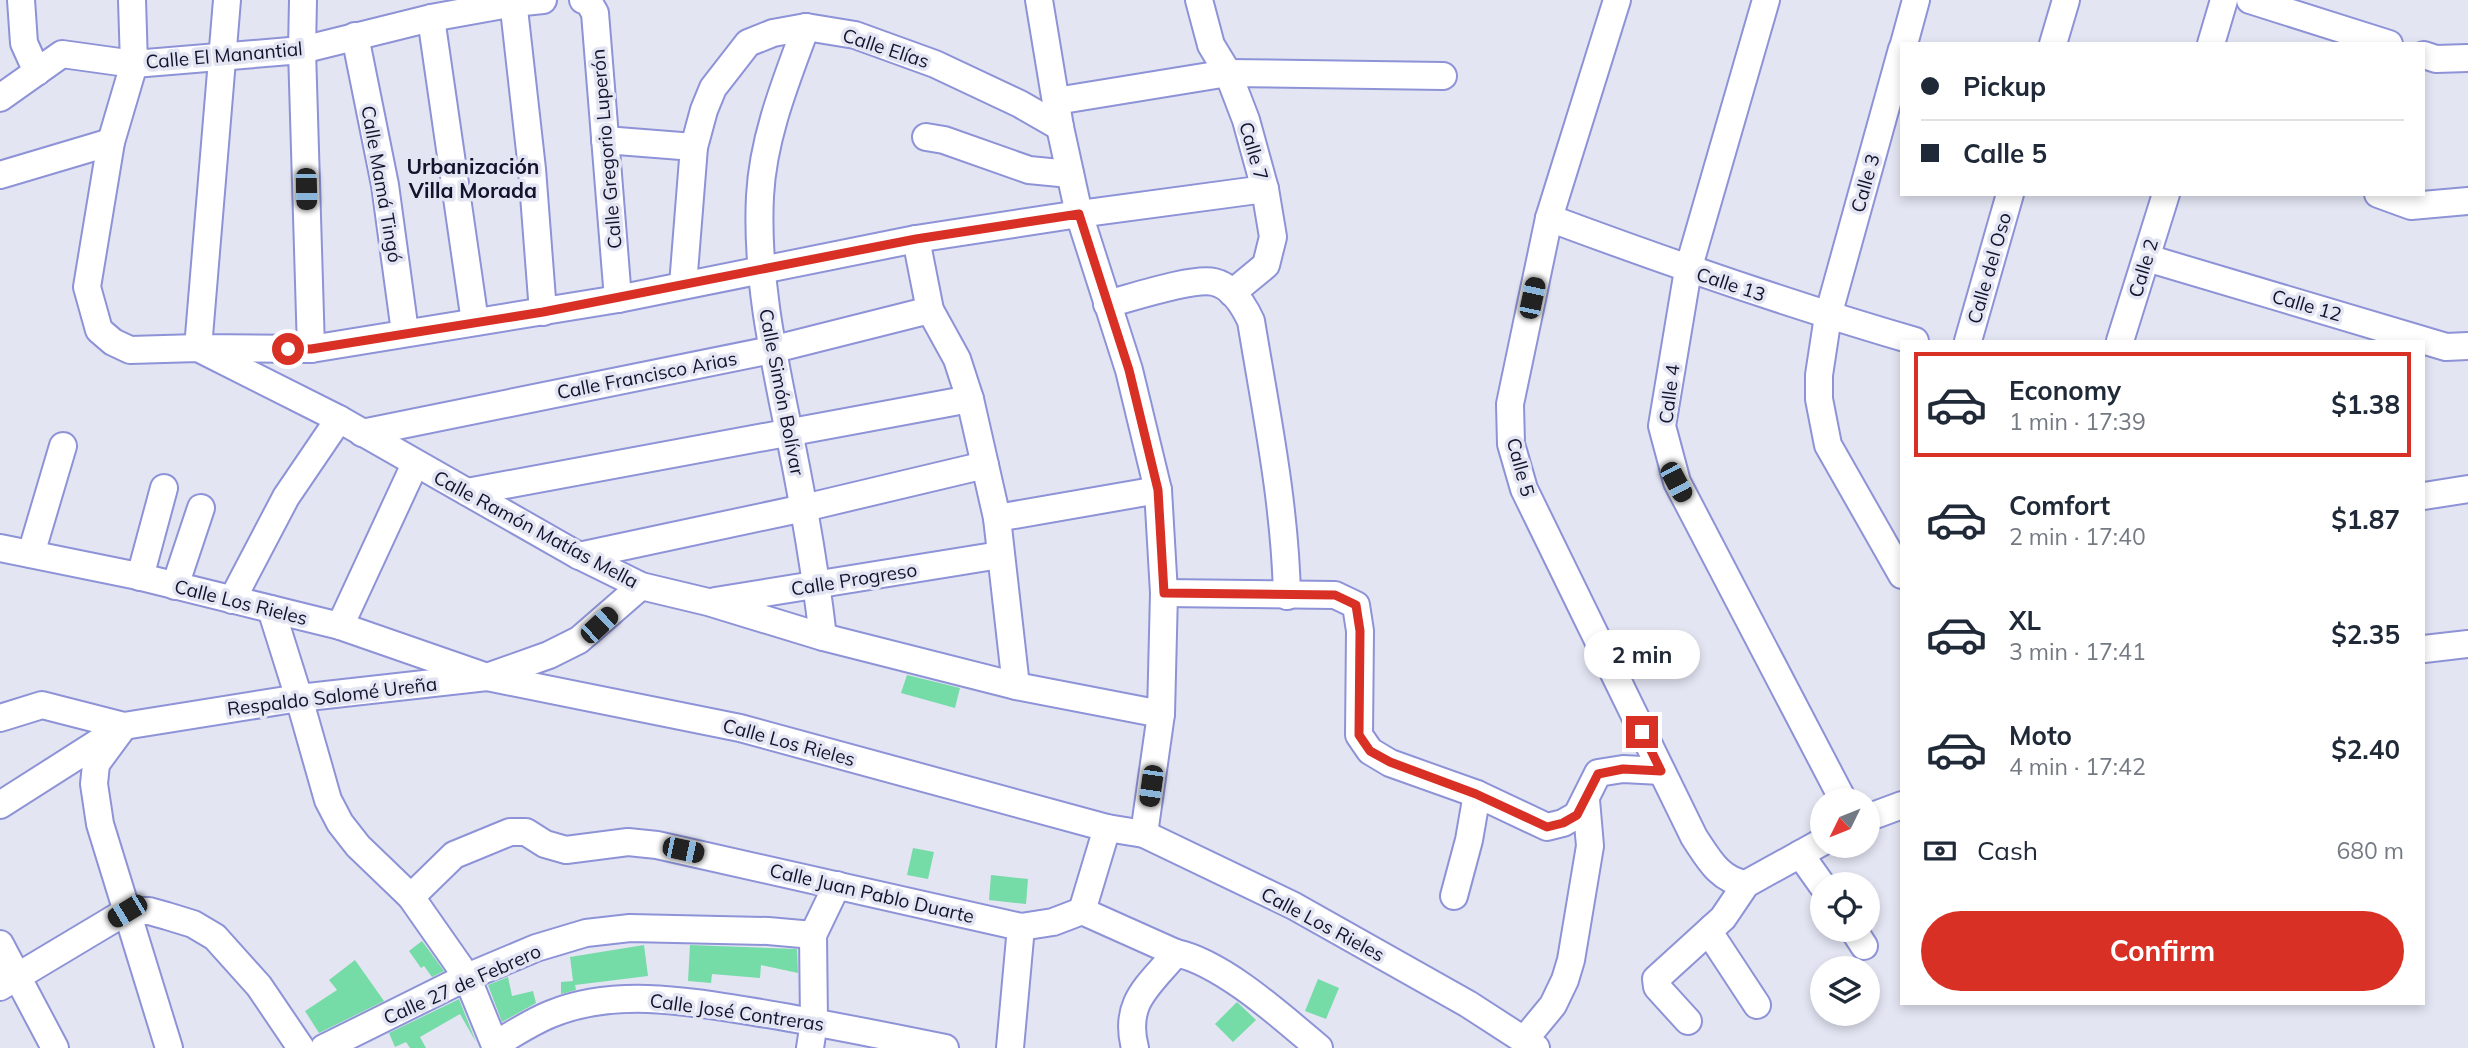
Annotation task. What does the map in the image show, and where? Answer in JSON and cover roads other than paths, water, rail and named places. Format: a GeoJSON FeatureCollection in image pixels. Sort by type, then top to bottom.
{"type":"FeatureCollection","features":[{"type":"Feature","properties":{"kind":"street"},"geometry":{"type":"LineString","coordinates":[[21,0],[24,43],[37,72]]}},
{"type":"Feature","properties":{"kind":"street"},"geometry":{"type":"LineString","coordinates":[[0,175],[111,142],[134,64],[132,0]]}},
{"type":"Feature","properties":{"kind":"street"},"geometry":{"type":"LineString","coordinates":[[227,0],[220,58],[198,348],[311,349],[618,299],[916,239],[1265,189]]}},
{"type":"Feature","properties":{"kind":"street"},"geometry":{"type":"LineString","coordinates":[[303,0],[302,50],[311,349]]}},
{"type":"Feature","properties":{"kind":"street","name":"Calle El Manantial"},"geometry":{"type":"LineString","coordinates":[[0,99],[62,54],[134,64],[302,50],[431,18],[513,1],[543,0]]}},
{"type":"Feature","properties":{"kind":"street"},"geometry":{"type":"LineString","coordinates":[[1039,0],[1058,114],[1079,214],[1129,370],[1158,490],[1164,593],[1161,714],[1144,834]]}},
{"type":"Feature","properties":{"kind":"street","name":"Calle 7"},"geometry":{"type":"LineString","coordinates":[[1199,0],[1211,45],[1228,73],[1246,120],[1265,189],[1273,237],[1266,265],[1232,293]]}},
{"type":"Feature","properties":{"kind":"street","name":"Calle 5"},"geometry":{"type":"LineString","coordinates":[[1617,0],[1549,218],[1510,404],[1511,444],[1524,489],[1694,837],[1714,867],[1731,882],[1746,884]]}},
{"type":"Feature","properties":{"kind":"street","name":"Calle 4"},"geometry":{"type":"LineString","coordinates":[[1766,0],[1688,270],[1662,426],[1676,482],[1837,788]]}},
{"type":"Feature","properties":{"kind":"street"},"geometry":{"type":"LineString","coordinates":[[1905,42],[1916,0]]}},
{"type":"Feature","properties":{"kind":"street"},"geometry":{"type":"LineString","coordinates":[[2054,42],[2066,0]]}},
{"type":"Feature","properties":{"kind":"street"},"geometry":{"type":"LineString","coordinates":[[2212,42],[2224,0]]}},
{"type":"Feature","properties":{"kind":"street"},"geometry":{"type":"LineString","coordinates":[[2249,0],[2383,42]]}},
{"type":"Feature","properties":{"kind":"street"},"geometry":{"type":"LineString","coordinates":[[513,1],[532,169],[543,312]]}},
{"type":"Feature","properties":{"kind":"street","name":"Calle Gregorio Luperón"},"geometry":{"type":"LineString","coordinates":[[585,1],[595,13],[618,299]]}},
{"type":"Feature","properties":{"kind":"street"},"geometry":{"type":"LineString","coordinates":[[431,18],[475,322]]}},
{"type":"Feature","properties":{"kind":"street","name":"Calle Elías"},"geometry":{"type":"LineString","coordinates":[[683,285],[694,147],[713,88],[748,43],[773,33],[806,27],[855,35],[935,64],[1020,104],[1058,114]]}},
{"type":"Feature","properties":{"kind":"street","name":"Calle Simón Bolívar"},"geometry":{"type":"LineString","coordinates":[[806,27],[781,95],[767,147],[760,194],[762,270],[771,350],[804,508],[823,637]]}},
{"type":"Feature","properties":{"kind":"street","name":"Calle Mamá Tingó"},"geometry":{"type":"LineString","coordinates":[[355,36],[385,185],[405,332]]}},
{"type":"Feature","properties":{"kind":"street"},"geometry":{"type":"LineString","coordinates":[[2425,55],[2436,59],[2468,58]]}},
{"type":"Feature","properties":{"kind":"street","name":"Calle 3"},"geometry":{"type":"LineString","coordinates":[[1900,56],[1828,316],[1819,375],[1819,399],[1828,445],[1900,571]]}},
{"type":"Feature","properties":{"kind":"street"},"geometry":{"type":"LineString","coordinates":[[1058,114],[1228,73],[1443,76]]}},
{"type":"Feature","properties":{"kind":"street"},"geometry":{"type":"LineString","coordinates":[[926,137],[944,140],[1029,170],[1070,174]]}},
{"type":"Feature","properties":{"kind":"street"},"geometry":{"type":"LineString","coordinates":[[606,141],[694,147]]}},
{"type":"Feature","properties":{"kind":"street","name":"Calle Ramón Matías Mella"},"geometry":{"type":"LineString","coordinates":[[111,142],[87,287],[99,330],[113,342],[130,350],[198,348],[339,419],[579,556],[641,586],[708,602],[823,637],[1016,686],[1161,714]]}},
{"type":"Feature","properties":{"kind":"street","name":"Calle del Oso"},"geometry":{"type":"LineString","coordinates":[[1968,340],[2009,196]]}},
{"type":"Feature","properties":{"kind":"street","name":"Calle 2"},"geometry":{"type":"LineString","coordinates":[[2120,340],[2165,196]]}},
{"type":"Feature","properties":{"kind":"street"},"geometry":{"type":"LineString","coordinates":[[2384,196],[2411,206],[2468,201]]}},
{"type":"Feature","properties":{"kind":"street","name":"Calle 13"},"geometry":{"type":"LineString","coordinates":[[1549,218],[1688,270],[1912,340]]}},
{"type":"Feature","properties":{"kind":"street"},"geometry":{"type":"LineString","coordinates":[[916,239],[930,310],[957,359],[970,399],[997,518],[1016,686]]}},
{"type":"Feature","properties":{"kind":"street","name":"Calle 12"},"geometry":{"type":"LineString","coordinates":[[2147,258],[2422,340]]}},
{"type":"Feature","properties":{"kind":"street"},"geometry":{"type":"LineString","coordinates":[[1107,304],[1196,282],[1216,282],[1232,293],[1243,306],[1251,321],[1273,456],[1286,548],[1287,596]]}},
{"type":"Feature","properties":{"kind":"street","name":"Calle Francisco Arias"},"geometry":{"type":"LineString","coordinates":[[362,433],[771,350],[930,310]]}},
{"type":"Feature","properties":{"kind":"street","name":"Calle 12"},"geometry":{"type":"LineString","coordinates":[[2425,341],[2446,347],[2468,346]]}},
{"type":"Feature","properties":{"kind":"street"},"geometry":{"type":"LineString","coordinates":[[467,492],[970,399]]}},
{"type":"Feature","properties":{"kind":"street"},"geometry":{"type":"LineString","coordinates":[[232,600],[286,498],[339,419]]}},
{"type":"Feature","properties":{"kind":"street"},"geometry":{"type":"LineString","coordinates":[[31,554],[63,446]]}},
{"type":"Feature","properties":{"kind":"street"},"geometry":{"type":"LineString","coordinates":[[340,626],[415,464]]}},
{"type":"Feature","properties":{"kind":"street"},"geometry":{"type":"LineString","coordinates":[[579,556],[804,508],[985,465]]}},
{"type":"Feature","properties":{"kind":"street"},"geometry":{"type":"LineString","coordinates":[[140,577],[164,488]]}},
{"type":"Feature","properties":{"kind":"street"},"geometry":{"type":"LineString","coordinates":[[2425,496],[2468,489]]}},
{"type":"Feature","properties":{"kind":"street"},"geometry":{"type":"LineString","coordinates":[[997,518],[1158,490]]}},
{"type":"Feature","properties":{"kind":"street"},"geometry":{"type":"LineString","coordinates":[[175,586],[201,508]]}},
{"type":"Feature","properties":{"kind":"street","name":"Calle Los Rieles"},"geometry":{"type":"LineString","coordinates":[[0,548],[140,577],[340,626],[487,677],[740,728],[1107,828],[1144,834],[1294,906],[1468,1004],[1531,1044]]}},
{"type":"Feature","properties":{"kind":"street","name":"Calle Progreso"},"geometry":{"type":"LineString","coordinates":[[708,602],[1000,555]]}},
{"type":"Feature","properties":{"kind":"street","name":"Respaldo Salomé Ureña"},"geometry":{"type":"LineString","coordinates":[[0,718],[43,705],[124,726],[299,698],[487,677],[549,655],[579,640],[641,586]]}},
{"type":"Feature","properties":{"kind":"street"},"geometry":{"type":"LineString","coordinates":[[1164,593],[1335,595],[1356,605],[1360,631],[1359,735],[1370,751],[1390,762],[1476,794],[1547,827],[1563,823],[1577,815],[1598,774],[1623,769],[1661,771]]}},
{"type":"Feature","properties":{"kind":"street"},"geometry":{"type":"LineString","coordinates":[[271,609],[328,800],[340,823],[358,846],[411,897],[467,977],[495,1047]]}},
{"type":"Feature","properties":{"kind":"street"},"geometry":{"type":"LineString","coordinates":[[2425,649],[2468,644]]}},
{"type":"Feature","properties":{"kind":"street"},"geometry":{"type":"LineString","coordinates":[[0,805],[124,726]]}},
{"type":"Feature","properties":{"kind":"street"},"geometry":{"type":"LineString","coordinates":[[124,726],[96,764],[94,784],[100,824],[169,1048]]}},
{"type":"Feature","properties":{"kind":"street"},"geometry":{"type":"LineString","coordinates":[[1454,896],[1469,840],[1476,794]]}},
{"type":"Feature","properties":{"kind":"street"},"geometry":{"type":"LineString","coordinates":[[1531,1044],[1565,980],[1571,960],[1590,846],[1586,800]]}},
{"type":"Feature","properties":{"kind":"street"},"geometry":{"type":"LineString","coordinates":[[1880,813],[1900,805]]}},
{"type":"Feature","properties":{"kind":"street"},"geometry":{"type":"LineString","coordinates":[[1107,828],[1082,911],[1176,953],[1192,957],[1256,996],[1319,1048]]}},
{"type":"Feature","properties":{"kind":"street","name":"Calle Juan Pablo Duarte"},"geometry":{"type":"LineString","coordinates":[[411,897],[454,855],[510,832],[526,832],[545,844],[566,850],[628,842],[657,845],[1021,927],[1053,922],[1082,911]]}},
{"type":"Feature","properties":{"kind":"street"},"geometry":{"type":"LineString","coordinates":[[1688,1021],[1657,987],[1656,979],[1723,918],[1746,884],[1810,849]]}},
{"type":"Feature","properties":{"kind":"street"},"geometry":{"type":"LineString","coordinates":[[810,1048],[814,1022],[813,935],[838,885]]}},
{"type":"Feature","properties":{"kind":"street"},"geometry":{"type":"LineString","coordinates":[[9,981],[127,911],[149,911],[193,924],[215,937],[259,986],[301,1048]]}},
{"type":"Feature","properties":{"kind":"street"},"geometry":{"type":"LineString","coordinates":[[1010,1048],[1021,927]]}},
{"type":"Feature","properties":{"kind":"street","name":"Calle 27 de Febrero"},"geometry":{"type":"LineString","coordinates":[[324,1048],[467,977],[549,944],[586,933],[630,928],[768,931],[813,935]]}},
{"type":"Feature","properties":{"kind":"street"},"geometry":{"type":"LineString","coordinates":[[1712,928],[1713,938],[1757,1005]]}},
{"type":"Feature","properties":{"kind":"street"},"geometry":{"type":"LineString","coordinates":[[0,944],[9,981],[55,1048]]}},
{"type":"Feature","properties":{"kind":"street"},"geometry":{"type":"LineString","coordinates":[[1135,1048],[1130,1017],[1135,1005],[1176,953]]}},
{"type":"Feature","properties":{"kind":"street","name":"Calle José Contreras"},"geometry":{"type":"LineString","coordinates":[[495,1047],[552,1013],[614,1000],[641,998],[706,1004],[945,1048]]}},
{"type":"Feature","properties":{"kind":"district","name":"Urbanización Villa Morada"},"geometry":{"type":"Point","coordinates":[473,179]}}]}
